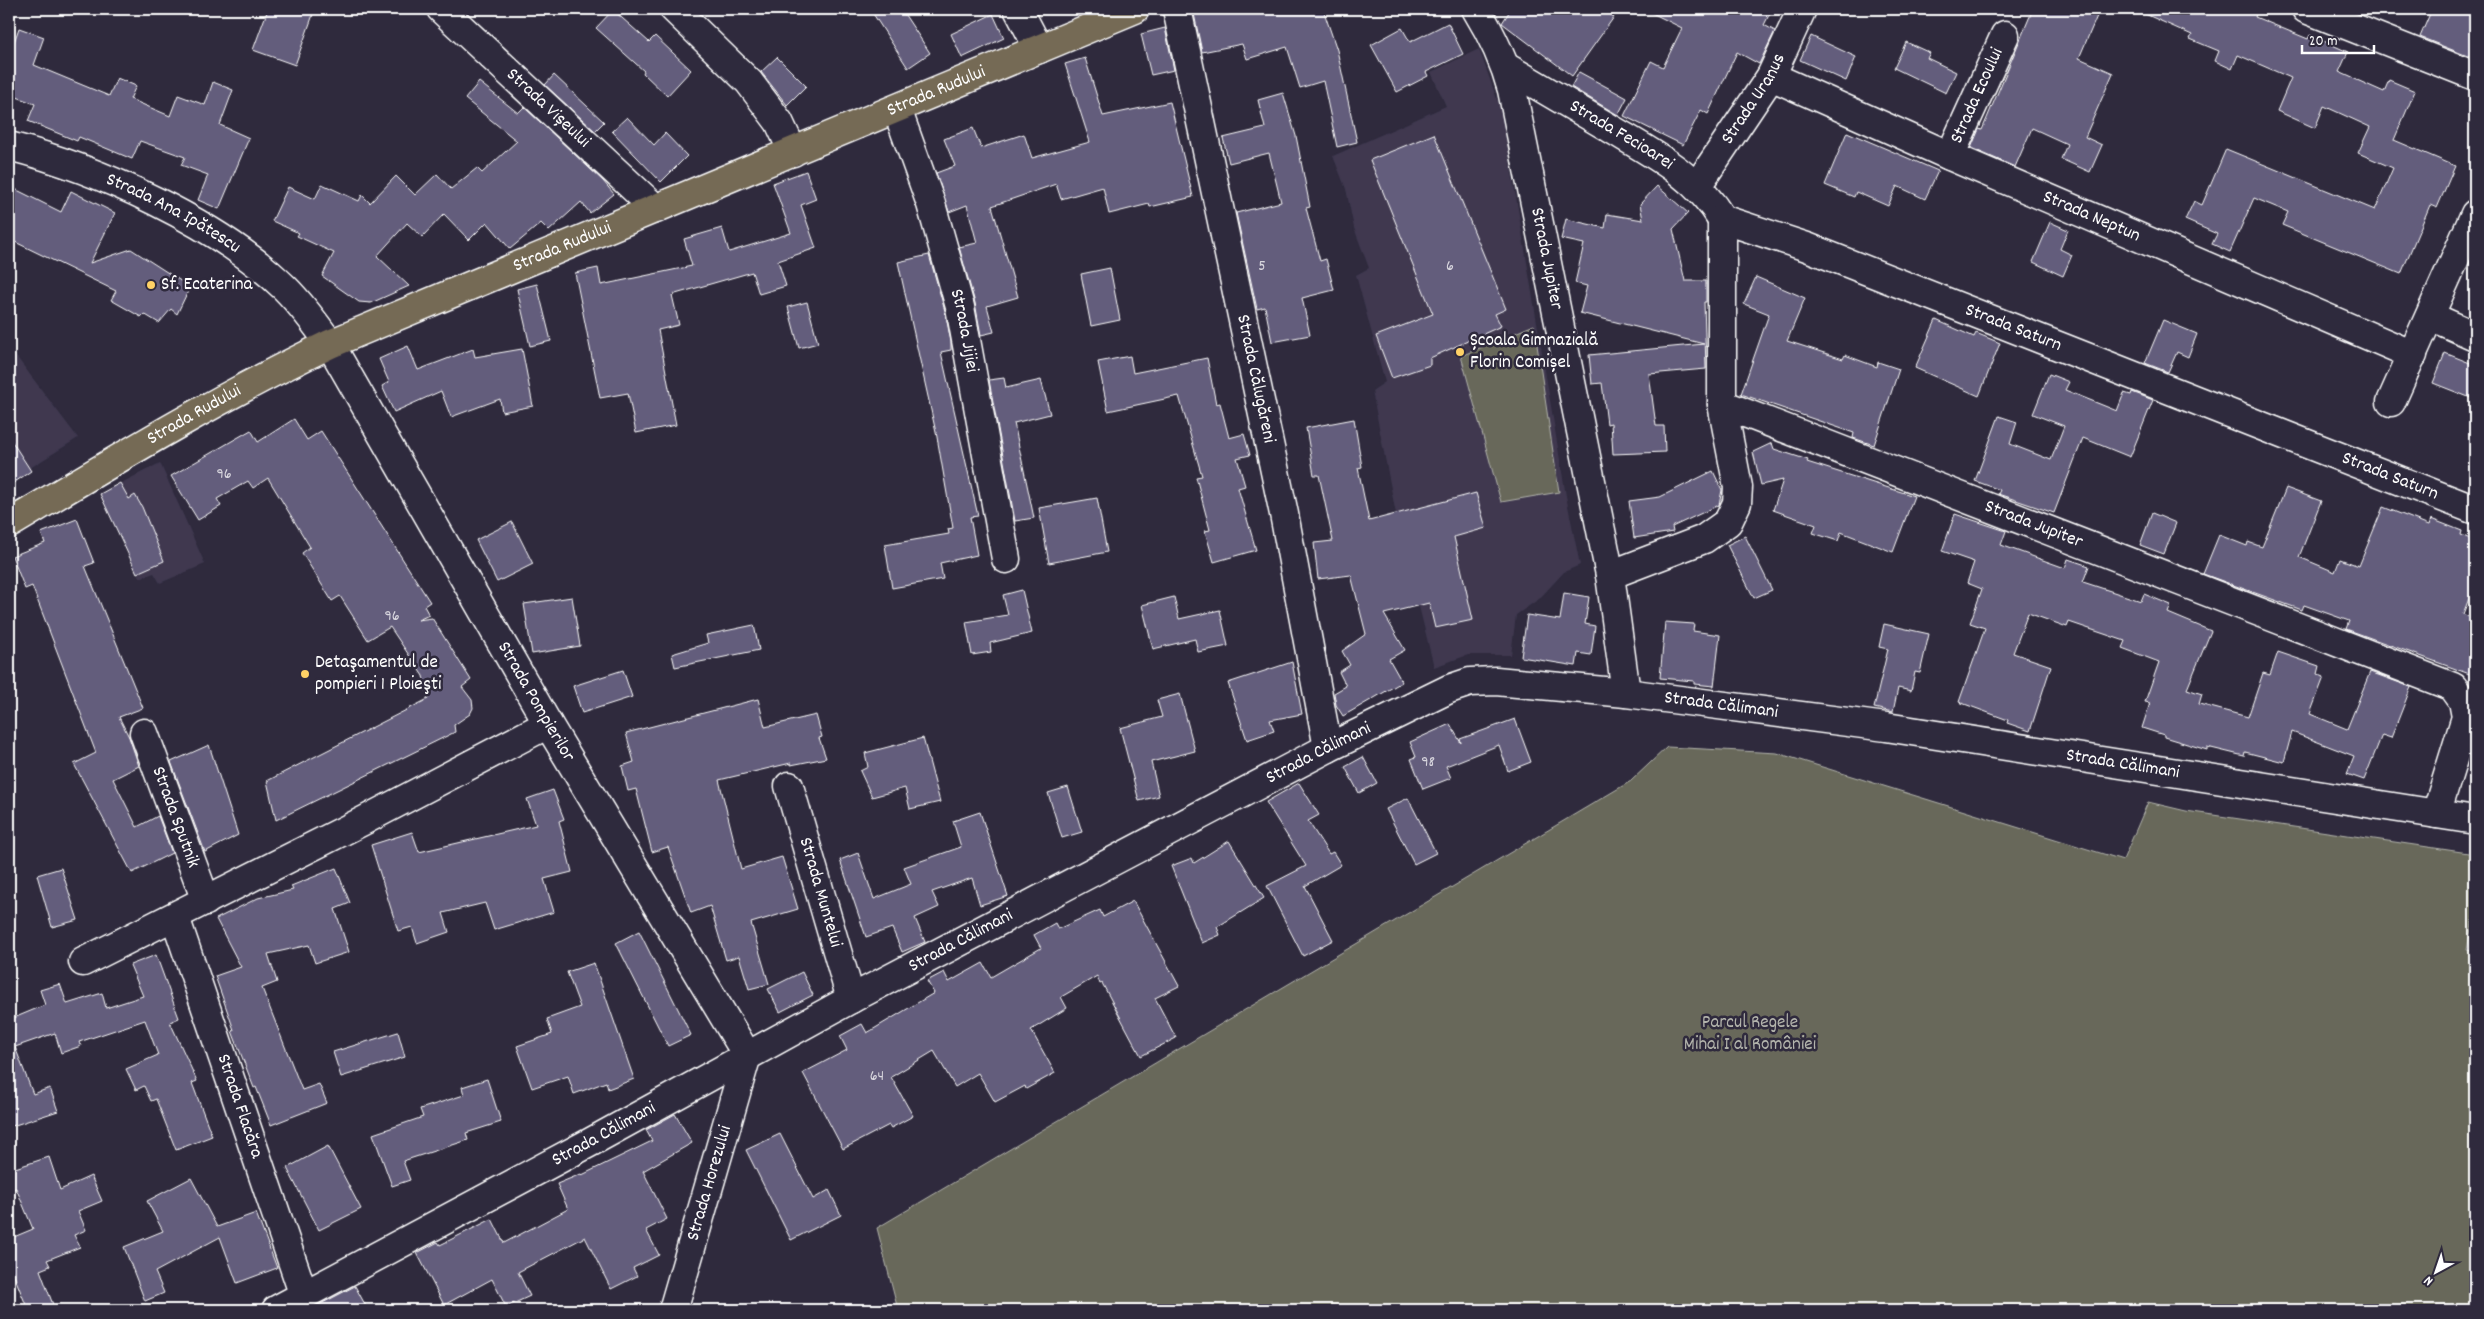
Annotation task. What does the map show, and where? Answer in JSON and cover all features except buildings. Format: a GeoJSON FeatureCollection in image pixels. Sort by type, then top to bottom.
{"type":"FeatureCollection","features":[{"type":"Feature","properties":{"kind":"main road","name":"Strada Rudului"},"geometry":{"type":"LineString","coordinates":[[9,524],[229,396],[330,344],[1135,9]]}},
{"type":"Feature","properties":{"kind":"street","name":"Strada Vișeului"},"geometry":{"type":"LineString","coordinates":[[441,9],[656,209]]}},
{"type":"Feature","properties":{"kind":"street"},"geometry":{"type":"LineString","coordinates":[[674,9],[749,82],[779,122],[793,152]]}},
{"type":"Feature","properties":{"kind":"street"},"geometry":{"type":"LineString","coordinates":[[1018,9],[1039,49]]}},
{"type":"Feature","properties":{"kind":"street","name":"Strada Călugăreni"},"geometry":{"type":"LineString","coordinates":[[1177,9],[1284,514],[1328,748]]}},
{"type":"Feature","properties":{"kind":"street","name":"Strada Jupiter"},"geometry":{"type":"LineString","coordinates":[[1476,9],[1493,37],[1506,67],[1610,575],[1626,693]]}},
{"type":"Feature","properties":{"kind":"street","name":"Strada Uranus"},"geometry":{"type":"LineString","coordinates":[[1697,186],[1771,76],[1802,9]]}},
{"type":"Feature","properties":{"kind":"street"},"geometry":{"type":"LineString","coordinates":[[2306,9],[2475,76]]}},
{"type":"Feature","properties":{"kind":"street","name":"Strada Ecoului"},"geometry":{"type":"LineString","coordinates":[[1950,156],[2004,35]]}},
{"type":"Feature","properties":{"kind":"street","name":"Strada Fecioarei"},"geometry":{"type":"LineString","coordinates":[[1506,67],[1658,157],[1697,186],[1711,200],[1722,219]]}},
{"type":"Feature","properties":{"kind":"street","name":"Strada Neptun"},"geometry":{"type":"LineString","coordinates":[[1771,76],[1950,156],[2413,355]]}},
{"type":"Feature","properties":{"kind":"street","name":"Strada Jijiei"},"geometry":{"type":"LineString","coordinates":[[897,109],[931,204],[960,307],[1006,559]]}},
{"type":"Feature","properties":{"kind":"street","name":"Strada Ana Ipătescu"},"geometry":{"type":"LineString","coordinates":[[9,146],[80,169],[135,192],[192,221],[248,257],[284,288],[310,316],[330,344]]}},
{"type":"Feature","properties":{"kind":"street"},"geometry":{"type":"LineString","coordinates":[[2391,402],[2430,316],[2469,243],[2475,214]]}},
{"type":"Feature","properties":{"kind":"street"},"geometry":{"type":"LineString","coordinates":[[1610,575],[1704,539],[1728,522],[1737,503],[1738,487],[1722,404],[1722,219]]}},
{"type":"Feature","properties":{"kind":"street","name":"Strada Saturn"},"geometry":{"type":"LineString","coordinates":[[1722,219],[1807,247],[2475,510]]}},
{"type":"Feature","properties":{"kind":"street"},"geometry":{"type":"LineString","coordinates":[[2430,316],[2475,336]]}},
{"type":"Feature","properties":{"kind":"street","name":"Strada Pompierilor"},"geometry":{"type":"LineString","coordinates":[[330,344],[548,724],[746,1055]]}},
{"type":"Feature","properties":{"kind":"street","name":"Strada Jupiter"},"geometry":{"type":"LineString","coordinates":[[1722,404],[2453,687],[2463,701],[2466,717],[2436,814]]}},
{"type":"Feature","properties":{"kind":"street","name":"Strada Călimani"},"geometry":{"type":"LineString","coordinates":[[276,1310],[591,1142],[746,1055],[1328,748],[1450,689],[1470,682],[1496,681],[1626,693],[1886,727],[2475,820]]}},
{"type":"Feature","properties":{"kind":"street"},"geometry":{"type":"LineString","coordinates":[[83,962],[175,917],[548,724]]}},
{"type":"Feature","properties":{"kind":"street","name":"Strada Sputnik"},"geometry":{"type":"LineString","coordinates":[[144,732],[206,901]]}},
{"type":"Feature","properties":{"kind":"street","name":"Strada Muntelui"},"geometry":{"type":"LineString","coordinates":[[790,786],[851,999]]}},
{"type":"Feature","properties":{"kind":"street","name":"Strada Flacăra"},"geometry":{"type":"LineString","coordinates":[[175,917],[304,1296]]}},
{"type":"Feature","properties":{"kind":"street","name":"Strada Horezului"},"geometry":{"type":"LineString","coordinates":[[673,1310],[746,1055]]}},
{"type":"Feature","properties":{"kind":"shaded area","name":"Școala Gimnazială Florin Comișel"},"geometry":{"type":"Polygon","coordinates":[[[1479,49],[1502,113],[1566,496],[1580,565],[1564,572],[1539,599],[1516,615],[1511,655],[1468,655],[1434,667],[1395,509],[1372,391],[1385,382],[1356,275],[1369,268],[1354,228],[1346,189],[1333,156],[1446,106],[1431,72],[1479,49]]]}},
{"type":"Feature","properties":{"kind":"shaded area"},"geometry":{"type":"Polygon","coordinates":[[[9,347],[78,438],[30,468],[31,471],[9,486],[9,347]]]}},
{"type":"Feature","properties":{"kind":"shaded area"},"geometry":{"type":"Polygon","coordinates":[[[160,463],[205,564],[160,583],[154,573],[140,578],[100,494],[160,463]]]}},
{"type":"Feature","properties":{"kind":"green space"},"geometry":{"type":"Polygon","coordinates":[[[1534,325],[1559,492],[1501,502],[1461,356],[1534,325]]]}},
{"type":"Feature","properties":{"kind":"green space","name":"Parcul Regele Mihai I al României"},"geometry":{"type":"Polygon","coordinates":[[[1667,747],[1777,753],[2123,860],[2148,802],[2186,811],[2475,854],[2475,908],[2467,950],[2475,952],[2475,1310],[898,1310],[877,1228],[1631,781],[1667,747]]]}},
{"type":"Feature","properties":{"kind":"place","name":"Sf. Ecaterina"},"geometry":{"type":"Point","coordinates":[151,285]}},
{"type":"Feature","properties":{"kind":"place","name":"Școala Gimnazială Florin Comișel"},"geometry":{"type":"Point","coordinates":[1460,352]}},
{"type":"Feature","properties":{"kind":"place","name":"Detaşamentul de pompieri 1 Ploieşti"},"geometry":{"type":"Point","coordinates":[305,674]}}]}
